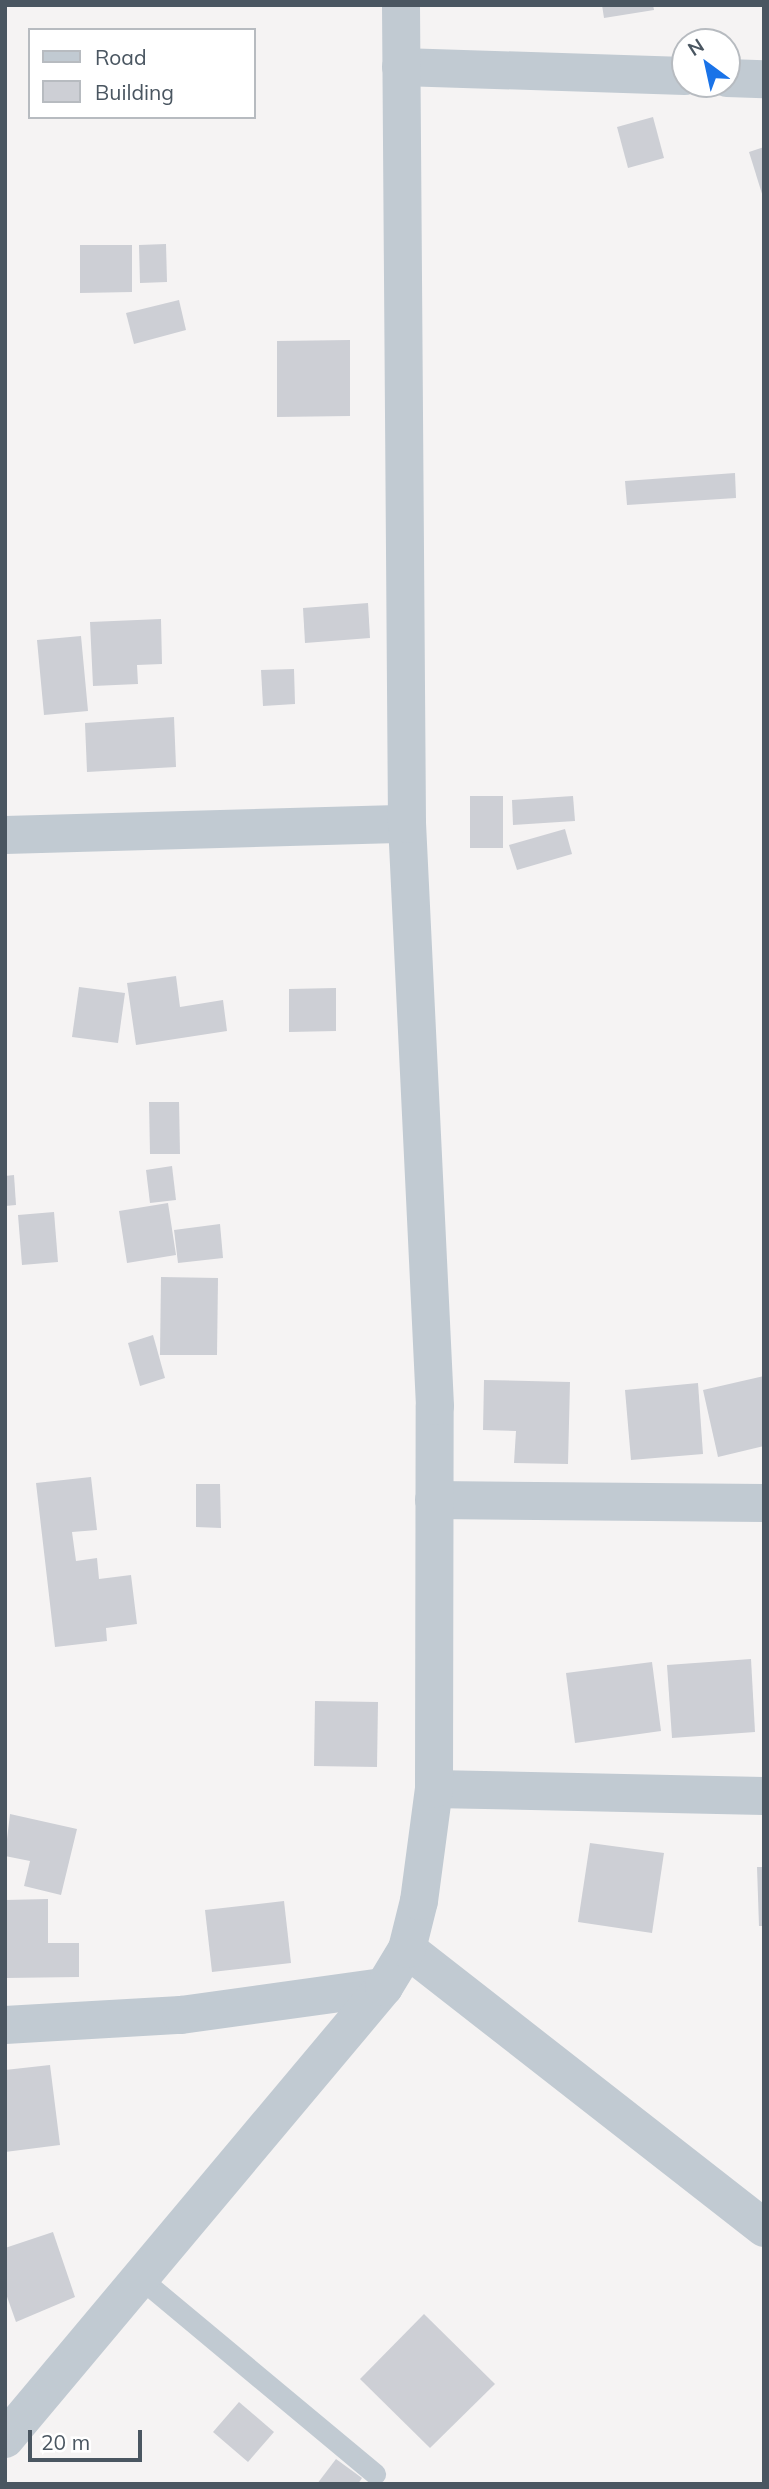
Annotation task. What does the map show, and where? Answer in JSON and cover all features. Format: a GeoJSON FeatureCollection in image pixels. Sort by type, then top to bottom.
{"type":"FeatureCollection","features":[{"type":"Feature","properties":{"kind":"street"},"geometry":{"type":"LineString","coordinates":[[5,2439],[384,1987],[407,1949],[434,1790],[435,1406],[407,824],[401,5]]}},
{"type":"Feature","properties":{"kind":"street"},"geometry":{"type":"LineString","coordinates":[[401,67],[671,76]]}},
{"type":"Feature","properties":{"kind":"street"},"geometry":{"type":"LineString","coordinates":[[741,78],[764,79]]}},
{"type":"Feature","properties":{"kind":"street"},"geometry":{"type":"LineString","coordinates":[[5,835],[407,824]]}},
{"type":"Feature","properties":{"kind":"street"},"geometry":{"type":"LineString","coordinates":[[434,1500],[764,1503]]}},
{"type":"Feature","properties":{"kind":"street"},"geometry":{"type":"LineString","coordinates":[[434,1790],[764,1796]]}},
{"type":"Feature","properties":{"kind":"street"},"geometry":{"type":"LineString","coordinates":[[407,1949],[764,2228]]}},
{"type":"Feature","properties":{"kind":"street"},"geometry":{"type":"LineString","coordinates":[[5,2025],[181,2015],[384,1987]]}},
{"type":"Feature","properties":{"kind":"lane"},"geometry":{"type":"LineString","coordinates":[[140,2278],[375,2473]]}},
{"type":"Feature","properties":{"kind":"building"},"geometry":{"type":"Polygon","coordinates":[[[602,5],[653,5],[654,10],[604,18],[602,5]]]}},
{"type":"Feature","properties":{"kind":"building"},"geometry":{"type":"Polygon","coordinates":[[[653,117],[664,158],[628,168],[617,127],[653,117]]]}},
{"type":"Feature","properties":{"kind":"building"},"geometry":{"type":"Polygon","coordinates":[[[764,147],[764,197],[763,197],[749,152],[764,147]]]}},
{"type":"Feature","properties":{"kind":"building"},"geometry":{"type":"Polygon","coordinates":[[[166,244],[167,282],[140,283],[139,245],[166,244]]]}},
{"type":"Feature","properties":{"kind":"building"},"geometry":{"type":"Polygon","coordinates":[[[80,245],[132,245],[132,292],[80,293],[80,245]]]}},
{"type":"Feature","properties":{"kind":"building"},"geometry":{"type":"Polygon","coordinates":[[[179,300],[186,330],[134,344],[126,313],[179,300]]]}},
{"type":"Feature","properties":{"kind":"building"},"geometry":{"type":"Polygon","coordinates":[[[350,340],[350,416],[277,417],[277,341],[350,340]]]}},
{"type":"Feature","properties":{"kind":"building"},"geometry":{"type":"Polygon","coordinates":[[[735,473],[736,498],[627,505],[625,481],[735,473]]]}},
{"type":"Feature","properties":{"kind":"building"},"geometry":{"type":"Polygon","coordinates":[[[368,603],[370,638],[305,643],[303,608],[368,603]]]}},
{"type":"Feature","properties":{"kind":"building"},"geometry":{"type":"Polygon","coordinates":[[[161,619],[162,664],[137,665],[138,684],[93,686],[90,622],[161,619]]]}},
{"type":"Feature","properties":{"kind":"building"},"geometry":{"type":"Polygon","coordinates":[[[81,636],[88,711],[44,715],[37,640],[81,636]]]}},
{"type":"Feature","properties":{"kind":"building"},"geometry":{"type":"Polygon","coordinates":[[[294,669],[295,704],[263,706],[261,670],[294,669]]]}},
{"type":"Feature","properties":{"kind":"building"},"geometry":{"type":"Polygon","coordinates":[[[174,717],[176,767],[87,772],[85,723],[174,717]]]}},
{"type":"Feature","properties":{"kind":"building"},"geometry":{"type":"Polygon","coordinates":[[[470,796],[503,796],[503,848],[470,848],[470,796]]]}},
{"type":"Feature","properties":{"kind":"building"},"geometry":{"type":"Polygon","coordinates":[[[573,796],[575,821],[513,825],[512,800],[573,796]]]}},
{"type":"Feature","properties":{"kind":"building"},"geometry":{"type":"Polygon","coordinates":[[[565,829],[572,854],[517,870],[509,845],[565,829]]]}},
{"type":"Feature","properties":{"kind":"building"},"geometry":{"type":"Polygon","coordinates":[[[176,976],[180,1007],[223,1000],[227,1031],[136,1045],[127,983],[176,976]]]}},
{"type":"Feature","properties":{"kind":"building"},"geometry":{"type":"Polygon","coordinates":[[[79,987],[125,993],[118,1043],[72,1037],[79,987]]]}},
{"type":"Feature","properties":{"kind":"building"},"geometry":{"type":"Polygon","coordinates":[[[336,988],[336,1031],[289,1032],[289,989],[336,988]]]}},
{"type":"Feature","properties":{"kind":"building"},"geometry":{"type":"Polygon","coordinates":[[[149,1102],[179,1102],[180,1154],[150,1154],[149,1102]]]}},
{"type":"Feature","properties":{"kind":"building"},"geometry":{"type":"Polygon","coordinates":[[[172,1166],[176,1200],[150,1203],[146,1170],[172,1166]]]}},
{"type":"Feature","properties":{"kind":"building"},"geometry":{"type":"Polygon","coordinates":[[[14,1175],[16,1205],[5,1206],[5,1176],[14,1175]]]}},
{"type":"Feature","properties":{"kind":"building"},"geometry":{"type":"Polygon","coordinates":[[[168,1203],[176,1255],[127,1263],[119,1211],[168,1203]]]}},
{"type":"Feature","properties":{"kind":"building"},"geometry":{"type":"Polygon","coordinates":[[[54,1212],[58,1262],[22,1265],[18,1215],[54,1212]]]}},
{"type":"Feature","properties":{"kind":"building"},"geometry":{"type":"Polygon","coordinates":[[[220,1224],[223,1258],[178,1263],[174,1230],[220,1224]]]}},
{"type":"Feature","properties":{"kind":"building"},"geometry":{"type":"Polygon","coordinates":[[[161,1277],[218,1278],[217,1355],[160,1355],[161,1277]]]}},
{"type":"Feature","properties":{"kind":"building"},"geometry":{"type":"Polygon","coordinates":[[[153,1335],[165,1378],[140,1386],[128,1343],[153,1335]]]}},
{"type":"Feature","properties":{"kind":"building"},"geometry":{"type":"Polygon","coordinates":[[[764,1376],[764,1446],[718,1457],[703,1390],[764,1376]]]}},
{"type":"Feature","properties":{"kind":"building"},"geometry":{"type":"Polygon","coordinates":[[[484,1380],[570,1382],[568,1464],[514,1463],[516,1431],[483,1430],[484,1380]]]}},
{"type":"Feature","properties":{"kind":"building"},"geometry":{"type":"Polygon","coordinates":[[[698,1383],[703,1454],[631,1460],[625,1390],[698,1383]]]}},
{"type":"Feature","properties":{"kind":"building"},"geometry":{"type":"Polygon","coordinates":[[[91,1477],[97,1530],[72,1532],[76,1561],[97,1558],[99,1579],[131,1575],[137,1624],[106,1628],[107,1641],[55,1647],[36,1483],[91,1477]]]}},
{"type":"Feature","properties":{"kind":"building"},"geometry":{"type":"Polygon","coordinates":[[[196,1484],[220,1484],[221,1528],[196,1527],[196,1484]]]}},
{"type":"Feature","properties":{"kind":"building"},"geometry":{"type":"Polygon","coordinates":[[[751,1659],[755,1732],[672,1738],[667,1665],[751,1659]]]}},
{"type":"Feature","properties":{"kind":"building"},"geometry":{"type":"Polygon","coordinates":[[[652,1662],[661,1731],[575,1743],[566,1673],[652,1662]]]}},
{"type":"Feature","properties":{"kind":"building"},"geometry":{"type":"Polygon","coordinates":[[[315,1701],[378,1702],[377,1767],[314,1766],[315,1701]]]}},
{"type":"Feature","properties":{"kind":"building"},"geometry":{"type":"Polygon","coordinates":[[[10,1814],[77,1829],[61,1895],[24,1886],[30,1861],[5,1856],[10,1814]]]}},
{"type":"Feature","properties":{"kind":"building"},"geometry":{"type":"Polygon","coordinates":[[[590,1843],[664,1853],[652,1933],[578,1922],[590,1843]]]}},
{"type":"Feature","properties":{"kind":"building"},"geometry":{"type":"Polygon","coordinates":[[[757,1867],[764,1867],[764,1926],[759,1926],[757,1867]]]}},
{"type":"Feature","properties":{"kind":"building"},"geometry":{"type":"Polygon","coordinates":[[[48,1899],[48,1943],[79,1943],[79,1977],[5,1978],[5,1900],[48,1899]]]}},
{"type":"Feature","properties":{"kind":"building"},"geometry":{"type":"Polygon","coordinates":[[[284,1901],[291,1963],[212,1972],[205,1910],[284,1901]]]}},
{"type":"Feature","properties":{"kind":"building"},"geometry":{"type":"Polygon","coordinates":[[[50,2065],[60,2145],[5,2152],[5,2070],[50,2065]]]}},
{"type":"Feature","properties":{"kind":"building"},"geometry":{"type":"Polygon","coordinates":[[[53,2232],[75,2297],[16,2322],[5,2291],[5,2248],[53,2232]]]}},
{"type":"Feature","properties":{"kind":"building"},"geometry":{"type":"Polygon","coordinates":[[[424,2314],[495,2384],[430,2448],[360,2379],[424,2314]]]}},
{"type":"Feature","properties":{"kind":"building"},"geometry":{"type":"Polygon","coordinates":[[[239,2402],[274,2432],[248,2462],[213,2432],[239,2402]]]}},
{"type":"Feature","properties":{"kind":"building"},"geometry":{"type":"Polygon","coordinates":[[[336,2459],[362,2478],[358,2484],[317,2484],[336,2459]]]}}]}
